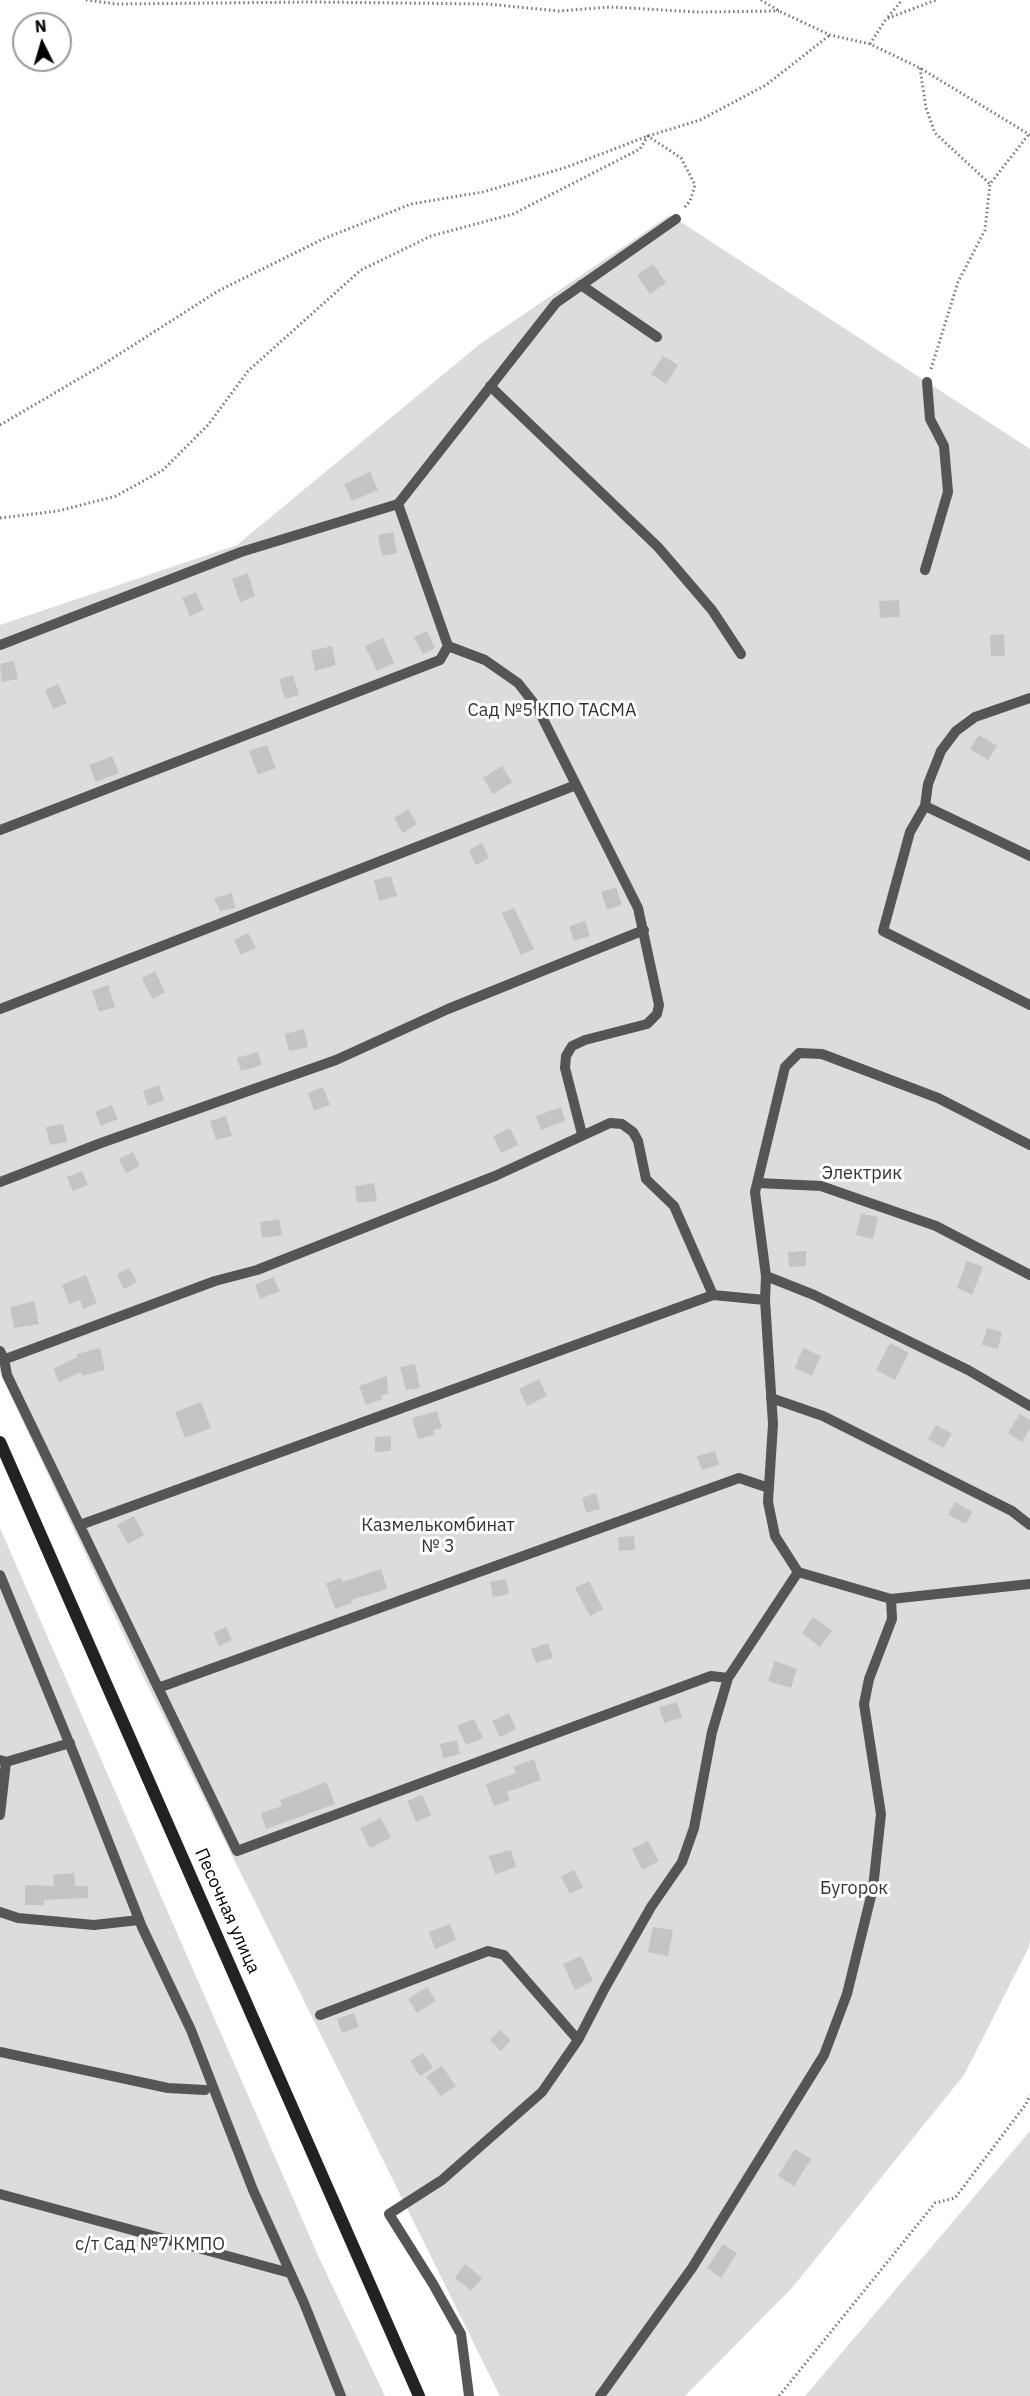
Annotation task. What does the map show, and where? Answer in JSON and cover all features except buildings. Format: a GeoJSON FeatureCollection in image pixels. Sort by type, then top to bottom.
{"type":"FeatureCollection","features":[{"type":"Feature","properties":{"kind":"main road","name":"Песочная улица"},"geometry":{"type":"LineString","coordinates":[[0,1442],[419,2396]]}},
{"type":"Feature","properties":{"kind":"lane"},"geometry":{"type":"LineString","coordinates":[[0,645],[241,552],[398,504],[556,303],[676,219]]}},
{"type":"Feature","properties":{"kind":"lane"},"geometry":{"type":"LineString","coordinates":[[581,285],[657,337]]}},
{"type":"Feature","properties":{"kind":"lane"},"geometry":{"type":"LineString","coordinates":[[924,570],[948,492],[944,446],[930,419],[927,382]]}},
{"type":"Feature","properties":{"kind":"lane"},"geometry":{"type":"LineString","coordinates":[[490,386],[658,547],[712,610],[741,654]]}},
{"type":"Feature","properties":{"kind":"lane"},"geometry":{"type":"LineString","coordinates":[[0,830],[440,660],[448,646],[398,504]]}},
{"type":"Feature","properties":{"kind":"lane"},"geometry":{"type":"LineString","coordinates":[[448,646],[485,660],[518,683],[537,707],[638,908],[659,1005],[657,1014],[647,1024],[585,1040],[572,1046],[566,1056],[565,1068],[582,1134]]}},
{"type":"Feature","properties":{"kind":"lane"},"geometry":{"type":"LineString","coordinates":[[1030,698],[975,717],[956,731],[941,751],[928,784],[925,806],[910,832],[883,931],[1030,1005]]}},
{"type":"Feature","properties":{"kind":"lane"},"geometry":{"type":"LineString","coordinates":[[0,1009],[576,784]]}},
{"type":"Feature","properties":{"kind":"lane"},"geometry":{"type":"LineString","coordinates":[[925,806],[1030,856]]}},
{"type":"Feature","properties":{"kind":"lane"},"geometry":{"type":"LineString","coordinates":[[0,1182],[101,1143],[336,1060],[448,1009],[644,930]]}},
{"type":"Feature","properties":{"kind":"lane"},"geometry":{"type":"LineString","coordinates":[[1030,1145],[938,1098],[822,1054],[799,1053],[785,1067],[756,1192],[766,1276],[765,1300],[773,1424],[768,1502],[775,1536],[798,1572],[891,1599],[1030,1584]]}},
{"type":"Feature","properties":{"kind":"lane"},"geometry":{"type":"LineString","coordinates":[[713,1295],[674,1206],[646,1179],[638,1141],[633,1132],[622,1124],[609,1123],[495,1176],[267,1266],[215,1281],[1,1357],[7,1375],[237,1851],[711,1676],[728,1678]]}},
{"type":"Feature","properties":{"kind":"lane"},"geometry":{"type":"LineString","coordinates":[[758,1183],[821,1186],[936,1226],[1030,1275]]}},
{"type":"Feature","properties":{"kind":"lane"},"geometry":{"type":"LineString","coordinates":[[766,1276],[814,1295],[968,1370],[1030,1406]]}},
{"type":"Feature","properties":{"kind":"lane"},"geometry":{"type":"LineString","coordinates":[[80,1525],[713,1295],[765,1300]]}},
{"type":"Feature","properties":{"kind":"lane"},"geometry":{"type":"LineString","coordinates":[[771,1398],[824,1416],[1012,1510],[1030,1525]]}},
{"type":"Feature","properties":{"kind":"lane"},"geometry":{"type":"LineString","coordinates":[[158,1688],[739,1478],[769,1488]]}},
{"type":"Feature","properties":{"kind":"lane"},"geometry":{"type":"LineString","coordinates":[[469,2396],[461,2334],[434,2284],[388,2214],[442,2180],[542,2092],[578,2040],[651,1907],[682,1862],[694,1827],[712,1732],[728,1678],[798,1572]]}},
{"type":"Feature","properties":{"kind":"lane"},"geometry":{"type":"LineString","coordinates":[[0,1575],[70,1743],[139,1920],[190,2030],[253,2190],[341,2396]]}},
{"type":"Feature","properties":{"kind":"lane"},"geometry":{"type":"LineString","coordinates":[[600,2396],[692,2268],[824,2055],[847,1994],[873,1888],[881,1814],[864,1704],[869,1679],[892,1619],[891,1599]]}},
{"type":"Feature","properties":{"kind":"lane"},"geometry":{"type":"LineString","coordinates":[[0,1815],[3,1761],[70,1743]]}},
{"type":"Feature","properties":{"kind":"lane"},"geometry":{"type":"LineString","coordinates":[[0,1912],[18,1918],[94,1925],[139,1920]]}},
{"type":"Feature","properties":{"kind":"lane"},"geometry":{"type":"LineString","coordinates":[[320,2015],[488,1951],[504,1955],[578,2040]]}},
{"type":"Feature","properties":{"kind":"lane"},"geometry":{"type":"LineString","coordinates":[[0,2052],[168,2088],[205,2090]]}},
{"type":"Feature","properties":{"kind":"lane"},"geometry":{"type":"LineString","coordinates":[[0,2194],[290,2273]]}},
{"type":"Feature","properties":{"kind":"path"},"geometry":{"type":"LineString","coordinates":[[86,0],[117,4],[476,4],[559,11],[610,8],[699,12],[779,11]]}},
{"type":"Feature","properties":{"kind":"path"},"geometry":{"type":"LineString","coordinates":[[761,0],[830,35],[870,44],[920,68],[1030,135],[990,184],[985,230],[958,282],[927,382]]}},
{"type":"Feature","properties":{"kind":"path"},"geometry":{"type":"LineString","coordinates":[[870,44],[902,0]]}},
{"type":"Feature","properties":{"kind":"path"},"geometry":{"type":"LineString","coordinates":[[886,19],[936,0]]}},
{"type":"Feature","properties":{"kind":"path"},"geometry":{"type":"LineString","coordinates":[[0,425],[99,367],[218,291],[323,239],[411,204],[483,192],[567,167],[648,136],[700,120],[765,85],[830,35]]}},
{"type":"Feature","properties":{"kind":"path"},"geometry":{"type":"LineString","coordinates":[[920,68],[926,108],[935,133],[990,184]]}},
{"type":"Feature","properties":{"kind":"path"},"geometry":{"type":"LineString","coordinates":[[648,136],[681,158],[695,185],[690,201],[676,219]]}},
{"type":"Feature","properties":{"kind":"path"},"geometry":{"type":"LineString","coordinates":[[0,518],[58,511],[116,496],[163,470],[208,425],[248,371],[361,270],[431,236],[513,214],[640,149],[648,136]]}},
{"type":"Feature","properties":{"kind":"path"},"geometry":{"type":"LineString","coordinates":[[779,2396],[935,2204],[955,2198],[1026,2104],[1030,2095]]}},
{"type":"Feature","properties":{"kind":"green space"},"geometry":{"type":"Polygon","coordinates":[[[670,215],[1030,449],[1030,1939],[1029,1947],[964,2075],[792,2288],[685,2396],[500,2396],[141,1672],[0,1373],[0,625],[237,545],[480,344],[670,215]]]}},
{"type":"Feature","properties":{"kind":"green space","name":"с/т Сад №7 КМПО"},"geometry":{"type":"Polygon","coordinates":[[[0,1528],[320,2260],[385,2396],[0,2396],[0,1528]]]}},
{"type":"Feature","properties":{"kind":"green space"},"geometry":{"type":"Polygon","coordinates":[[[1030,2131],[1030,2396],[805,2396],[1030,2131]]]}},
{"type":"Feature","properties":{"kind":"park label","name":"Сад №5 КПО ТАСМА"},"geometry":{"type":"Point","coordinates":[552,711]}},
{"type":"Feature","properties":{"kind":"park label","name":"Электрик"},"geometry":{"type":"Point","coordinates":[862,1174]}},
{"type":"Feature","properties":{"kind":"park label","name":"Казмелькомбинат № 3"},"geometry":{"type":"Point","coordinates":[438,1536]}},
{"type":"Feature","properties":{"kind":"park label","name":"Бугорок"},"geometry":{"type":"Point","coordinates":[854,1889]}}]}
